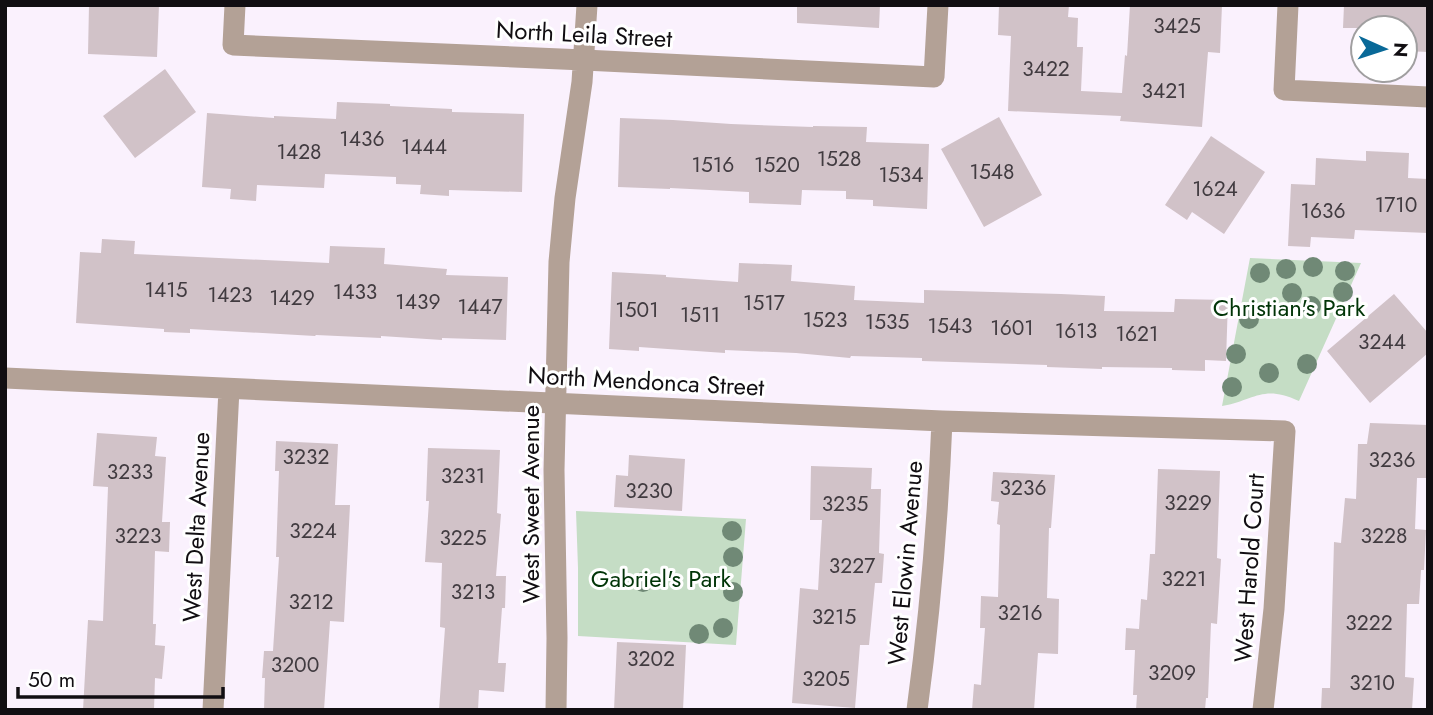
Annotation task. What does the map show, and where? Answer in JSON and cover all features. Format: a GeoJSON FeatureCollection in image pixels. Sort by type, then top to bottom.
{"type":"FeatureCollection","features":[{"type":"Feature","properties":{"kind":"street","name":"North Leila Street"},"geometry":{"type":"LineString","coordinates":[[235,5],[233,45],[934,78],[937,5]]}},
{"type":"Feature","properties":{"kind":"street","name":"West Sweet Avenue"},"geometry":{"type":"LineString","coordinates":[[556,710],[554,470],[558,298],[562,219],[584,60],[587,5]]}},
{"type":"Feature","properties":{"kind":"street"},"geometry":{"type":"LineString","coordinates":[[1288,5],[1284,90],[1428,97]]}},
{"type":"Feature","properties":{"kind":"street","name":"North Mendonca Street"},"geometry":{"type":"LineString","coordinates":[[5,378],[942,421],[1285,431]]}},
{"type":"Feature","properties":{"kind":"street","name":"West Delta Avenue"},"geometry":{"type":"LineString","coordinates":[[213,710],[229,388]]}},
{"type":"Feature","properties":{"kind":"street","name":"West Elowin Avenue"},"geometry":{"type":"LineString","coordinates":[[917,710],[935,554],[942,421]]}},
{"type":"Feature","properties":{"kind":"street","name":"West Harold Court"},"geometry":{"type":"LineString","coordinates":[[1263,710],[1274,609],[1285,431]]}},
{"type":"Feature","properties":{"kind":"green space","name":"Christian's Park"},"geometry":{"type":"Polygon","coordinates":[[[1250,258],[1361,263],[1299,401],[1287,396],[1268,394],[1222,406],[1250,258]]]}},
{"type":"Feature","properties":{"kind":"green space","name":"Gabriel's Park"},"geometry":{"type":"Polygon","coordinates":[[[576,511],[746,519],[736,645],[578,636],[576,511]]]}},
{"type":"Feature","properties":{"kind":"building"},"geometry":{"type":"Polygon","coordinates":[[[89,5],[159,5],[157,57],[88,54],[89,5]]]}},
{"type":"Feature","properties":{"kind":"building"},"geometry":{"type":"Polygon","coordinates":[[[797,5],[880,5],[879,28],[797,23],[797,5]]]}},
{"type":"Feature","properties":{"kind":"building"},"geometry":{"type":"Polygon","coordinates":[[[999,5],[1069,5],[1068,17],[1078,18],[1077,47],[1083,47],[1081,91],[1122,93],[1130,5],[1222,5],[1220,53],[1208,52],[1202,127],[1120,121],[1121,116],[1008,111],[1011,36],[998,35],[999,5]]]}},
{"type":"Feature","properties":{"kind":"building"},"geometry":{"type":"Polygon","coordinates":[[[1344,5],[1428,5],[1428,52],[1419,52],[1419,14],[1349,14],[1349,28],[1343,28],[1344,5]]]}},
{"type":"Feature","properties":{"kind":"building"},"geometry":{"type":"Polygon","coordinates":[[[165,69],[196,112],[135,158],[103,116],[165,69]]]}},
{"type":"Feature","properties":{"kind":"building"},"geometry":{"type":"Polygon","coordinates":[[[337,102],[452,109],[452,112],[524,114],[522,192],[449,190],[449,196],[420,194],[421,185],[396,184],[396,177],[325,174],[324,188],[257,185],[256,201],[230,199],[231,189],[202,187],[207,113],[336,119],[337,102]]]}},
{"type":"Feature","properties":{"kind":"building"},"geometry":{"type":"Polygon","coordinates":[[[999,117],[1042,195],[984,227],[941,149],[999,117]]]}},
{"type":"Feature","properties":{"kind":"building"},"geometry":{"type":"Polygon","coordinates":[[[620,118],[867,127],[866,142],[929,144],[927,209],[873,206],[873,200],[846,199],[846,191],[802,190],[801,205],[749,203],[749,192],[618,187],[620,118]]]}},
{"type":"Feature","properties":{"kind":"building"},"geometry":{"type":"Polygon","coordinates":[[[1211,136],[1265,172],[1224,234],[1192,212],[1187,220],[1165,205],[1211,136]]]}},
{"type":"Feature","properties":{"kind":"building"},"geometry":{"type":"Polygon","coordinates":[[[1366,151],[1409,153],[1408,178],[1428,179],[1428,233],[1355,230],[1354,239],[1311,237],[1310,247],[1288,246],[1291,184],[1315,185],[1316,158],[1366,161],[1366,151]]]}},
{"type":"Feature","properties":{"kind":"building"},"geometry":{"type":"Polygon","coordinates":[[[102,239],[135,241],[134,254],[329,263],[330,246],[385,248],[384,264],[447,269],[446,275],[508,277],[506,340],[315,336],[190,329],[190,333],[164,332],[164,329],[76,323],[80,252],[101,253],[102,239]]]}},
{"type":"Feature","properties":{"kind":"building"},"geometry":{"type":"Polygon","coordinates":[[[739,263],[792,265],[791,281],[855,286],[854,300],[924,303],[924,290],[1061,294],[1105,296],[1104,311],[1174,312],[1175,299],[1228,300],[1226,361],[1205,360],[1205,371],[1172,368],[1102,369],[725,350],[725,353],[639,347],[639,351],[609,349],[612,272],[738,282],[739,263]]]}},
{"type":"Feature","properties":{"kind":"building"},"geometry":{"type":"Polygon","coordinates":[[[1394,294],[1428,333],[1428,353],[1370,403],[1327,351],[1394,294]]]}},
{"type":"Feature","properties":{"kind":"building"},"geometry":{"type":"Polygon","coordinates":[[[1370,423],[1428,425],[1426,478],[1417,478],[1415,529],[1426,530],[1424,570],[1421,570],[1419,604],[1407,604],[1405,677],[1414,678],[1412,710],[1321,710],[1322,688],[1330,688],[1334,542],[1341,543],[1345,498],[1356,499],[1358,444],[1367,444],[1370,423]]]}},
{"type":"Feature","properties":{"kind":"building"},"geometry":{"type":"Polygon","coordinates":[[[97,433],[157,437],[155,456],[166,457],[162,522],[170,522],[169,552],[155,551],[153,624],[156,624],[155,645],[165,646],[162,679],[155,678],[154,710],[83,710],[88,620],[103,621],[108,487],[93,486],[97,433]]]}},
{"type":"Feature","properties":{"kind":"building"},"geometry":{"type":"Polygon","coordinates":[[[276,441],[338,444],[335,505],[350,505],[344,622],[330,621],[324,710],[264,710],[264,651],[273,651],[279,557],[276,557],[279,471],[275,471],[276,441]]]}},
{"type":"Feature","properties":{"kind":"building"},"geometry":{"type":"Polygon","coordinates":[[[428,448],[500,450],[497,513],[501,514],[496,576],[506,576],[498,663],[506,663],[504,692],[479,690],[478,710],[439,710],[445,628],[440,627],[442,563],[425,562],[429,501],[426,501],[428,448]]]}},
{"type":"Feature","properties":{"kind":"building"},"geometry":{"type":"Polygon","coordinates":[[[629,455],[685,459],[682,511],[614,507],[616,475],[628,476],[629,455]]]}},
{"type":"Feature","properties":{"kind":"building"},"geometry":{"type":"Polygon","coordinates":[[[811,466],[872,468],[871,489],[881,489],[879,553],[884,554],[882,583],[875,583],[869,645],[860,645],[855,708],[792,703],[800,588],[818,590],[822,520],[810,520],[811,466]]]}},
{"type":"Feature","properties":{"kind":"building"},"geometry":{"type":"Polygon","coordinates":[[[1158,469],[1220,471],[1217,558],[1221,559],[1217,624],[1211,623],[1208,698],[1205,710],[1136,710],[1137,695],[1133,695],[1135,650],[1125,650],[1126,628],[1139,629],[1141,599],[1147,600],[1150,554],[1155,554],[1158,469]]]}},
{"type":"Feature","properties":{"kind":"building"},"geometry":{"type":"Polygon","coordinates":[[[993,472],[1055,475],[1049,528],[1047,598],[1059,599],[1058,654],[1038,653],[1034,710],[972,710],[974,684],[981,685],[985,628],[980,628],[981,596],[998,597],[1000,525],[997,524],[999,502],[991,501],[993,472]]]}},
{"type":"Feature","properties":{"kind":"building"},"geometry":{"type":"Polygon","coordinates":[[[617,642],[686,645],[683,710],[614,710],[617,642]]]}}]}
